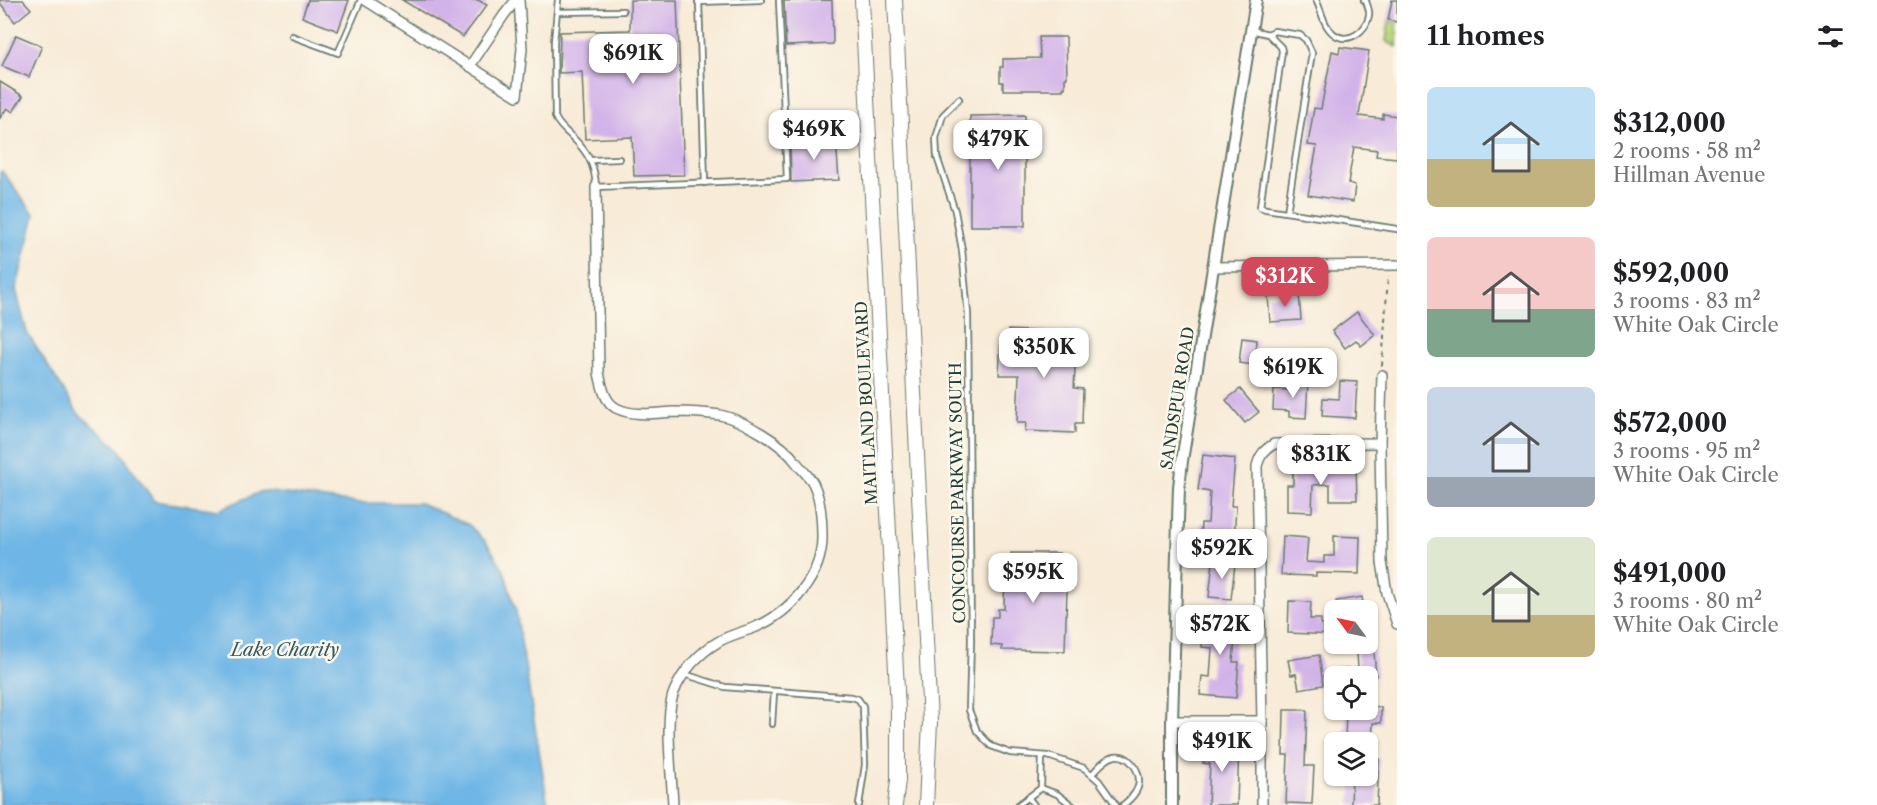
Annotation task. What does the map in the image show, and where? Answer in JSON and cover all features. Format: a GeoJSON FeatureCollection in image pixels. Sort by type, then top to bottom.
{"type":"FeatureCollection","features":[{"type":"Feature","properties":{"kind":"main road","name":"MAITLAND BOULEVARD"},"geometry":{"type":"LineString","coordinates":[[862,0],[898,710],[898,780],[895,805]]}},
{"type":"Feature","properties":{"kind":"main road"},"geometry":{"type":"LineString","coordinates":[[895,0],[930,722],[926,805]]}},
{"type":"Feature","properties":{"kind":"street"},"geometry":{"type":"LineString","coordinates":[[363,0],[517,96],[522,49],[517,0]]}},
{"type":"Feature","properties":{"kind":"street"},"geometry":{"type":"LineString","coordinates":[[470,66],[504,15],[517,0]]}},
{"type":"Feature","properties":{"kind":"street","name":"SANDSPUR ROAD"},"geometry":{"type":"LineString","coordinates":[[1172,805],[1172,721],[1179,487],[1256,0]]}},
{"type":"Feature","properties":{"kind":"street"},"geometry":{"type":"LineString","coordinates":[[596,186],[599,373],[604,394],[614,407],[632,414],[677,412],[721,416],[761,432],[792,456],[813,483],[822,512],[822,543],[813,575],[801,592],[778,614],[758,626],[720,640],[700,655],[684,674],[674,692],[669,711],[673,805]]}},
{"type":"Feature","properties":{"kind":"street"},"geometry":{"type":"LineString","coordinates":[[1212,267],[1397,265]]}},
{"type":"Feature","properties":{"kind":"street"},"geometry":{"type":"LineString","coordinates":[[1382,375],[1380,443],[1382,562],[1387,593],[1397,624]]}},
{"type":"Feature","properties":{"kind":"street"},"geometry":{"type":"LineString","coordinates":[[1262,805],[1257,466],[1259,456],[1274,444],[1380,443]]}},
{"type":"Feature","properties":{"kind":"street"},"geometry":{"type":"LineString","coordinates":[[1172,721],[1262,721]]}},
{"type":"Feature","properties":{"kind":"lane"},"geometry":{"type":"LineString","coordinates":[[292,36],[338,53],[363,0]]}},
{"type":"Feature","properties":{"kind":"lane"},"geometry":{"type":"LineString","coordinates":[[558,0],[554,42],[555,117],[560,127],[585,150],[592,160],[596,173],[596,186],[787,179],[779,0]]}},
{"type":"Feature","properties":{"kind":"lane"},"geometry":{"type":"LineString","coordinates":[[705,183],[698,1],[761,0]]}},
{"type":"Feature","properties":{"kind":"lane"},"geometry":{"type":"LineString","coordinates":[[1316,0],[1326,25],[1334,34],[1342,38],[1361,32],[1369,16],[1364,0]]}},
{"type":"Feature","properties":{"kind":"lane"},"geometry":{"type":"LineString","coordinates":[[557,12],[623,11]]}},
{"type":"Feature","properties":{"kind":"lane"},"geometry":{"type":"LineString","coordinates":[[1251,30],[1268,34],[1282,51],[1260,204],[1263,208],[1397,229]]}},
{"type":"Feature","properties":{"kind":"lane"},"geometry":{"type":"LineString","coordinates":[[1268,34],[1274,31],[1300,35],[1306,40],[1312,52],[1287,212]]}},
{"type":"Feature","properties":{"kind":"lane","name":"CONCOURSE PARKWAY SOUTH"},"geometry":{"type":"LineString","coordinates":[[959,99],[943,115],[936,138],[938,157],[955,211],[962,250],[968,314],[971,641],[969,710],[977,731],[991,747],[1010,753],[1048,756],[1084,768],[1099,781],[1116,805]]}},
{"type":"Feature","properties":{"kind":"lane"},"geometry":{"type":"LineString","coordinates":[[592,160],[619,159]]}},
{"type":"Feature","properties":{"kind":"lane"},"geometry":{"type":"LineString","coordinates":[[684,674],[725,687],[852,697],[861,702],[865,765],[859,805]]}},
{"type":"Feature","properties":{"kind":"lane"},"geometry":{"type":"LineString","coordinates":[[772,724],[774,692]]}},
{"type":"Feature","properties":{"kind":"lane"},"geometry":{"type":"LineString","coordinates":[[1041,788],[1042,756]]}},
{"type":"Feature","properties":{"kind":"lane"},"geometry":{"type":"LineString","coordinates":[[1092,774],[1106,760],[1115,756],[1131,761],[1137,771],[1139,782],[1133,797],[1124,805]]}},
{"type":"Feature","properties":{"kind":"lane"},"geometry":{"type":"LineString","coordinates":[[1018,805],[1041,788]]}},
{"type":"Feature","properties":{"kind":"lane"},"geometry":{"type":"LineString","coordinates":[[1041,788],[1058,794],[1072,805]]}},
{"type":"Feature","properties":{"kind":"lane"},"geometry":{"type":"LineString","coordinates":[[1028,797],[1034,805]]}},
{"type":"Feature","properties":{"kind":"path"},"geometry":{"type":"LineString","coordinates":[[1382,375],[1388,271],[1385,265]]}},
{"type":"Feature","properties":{"kind":"green space"},"geometry":{"type":"Polygon","coordinates":[[[1389,21],[1397,22],[1397,47],[1386,41],[1389,21]]]}},
{"type":"Feature","properties":{"kind":"water","name":"Lake Charity"},"geometry":{"type":"Polygon","coordinates":[[[2,171],[35,215],[16,290],[27,333],[78,413],[118,448],[154,501],[219,510],[262,491],[358,503],[420,503],[469,525],[487,543],[504,570],[516,611],[548,805],[0,805],[0,172],[2,171]]]}},
{"type":"Feature","properties":{"kind":"building"},"geometry":{"type":"Polygon","coordinates":[[[0,0],[23,0],[31,9],[15,22],[0,0]]]}},
{"type":"Feature","properties":{"kind":"building"},"geometry":{"type":"Polygon","coordinates":[[[308,0],[349,0],[338,31],[302,17],[308,0]]]}},
{"type":"Feature","properties":{"kind":"building"},"geometry":{"type":"Polygon","coordinates":[[[402,0],[478,0],[487,5],[463,37],[402,0]]]}},
{"type":"Feature","properties":{"kind":"building"},"geometry":{"type":"Polygon","coordinates":[[[630,0],[677,0],[684,175],[634,176],[632,137],[585,139],[582,72],[559,73],[560,32],[630,30],[630,0]]]}},
{"type":"Feature","properties":{"kind":"building"},"geometry":{"type":"Polygon","coordinates":[[[832,0],[833,44],[786,46],[784,1],[832,0]]]}},
{"type":"Feature","properties":{"kind":"building"},"geometry":{"type":"Polygon","coordinates":[[[1392,0],[1397,0],[1397,22],[1388,20],[1392,0]]]}},
{"type":"Feature","properties":{"kind":"building"},"geometry":{"type":"Polygon","coordinates":[[[16,35],[42,46],[29,77],[2,66],[16,35]]]}},
{"type":"Feature","properties":{"kind":"building"},"geometry":{"type":"Polygon","coordinates":[[[1039,37],[1066,37],[1067,78],[1065,78],[1065,88],[1063,90],[1003,90],[1003,82],[1000,82],[1000,67],[1003,67],[1003,59],[1040,58],[1039,37]]]}},
{"type":"Feature","properties":{"kind":"building"},"geometry":{"type":"Polygon","coordinates":[[[1340,47],[1369,51],[1359,116],[1383,119],[1383,114],[1397,116],[1397,158],[1376,156],[1377,150],[1354,147],[1348,183],[1355,185],[1353,202],[1308,195],[1317,146],[1308,145],[1314,108],[1321,109],[1332,51],[1339,53],[1340,47]]]}},
{"type":"Feature","properties":{"kind":"building"},"geometry":{"type":"Polygon","coordinates":[[[0,82],[23,96],[13,112],[7,108],[0,118],[0,82]]]}},
{"type":"Feature","properties":{"kind":"building"},"geometry":{"type":"Polygon","coordinates":[[[1025,115],[1025,226],[970,226],[970,116],[1025,115]]]}},
{"type":"Feature","properties":{"kind":"building"},"geometry":{"type":"Polygon","coordinates":[[[836,140],[839,180],[791,182],[790,141],[836,140]]]}},
{"type":"Feature","properties":{"kind":"building"},"geometry":{"type":"Polygon","coordinates":[[[1299,293],[1301,320],[1270,322],[1268,296],[1299,293]]]}},
{"type":"Feature","properties":{"kind":"building"},"geometry":{"type":"Polygon","coordinates":[[[1357,312],[1375,335],[1361,346],[1356,340],[1345,348],[1332,331],[1357,312]]]}},
{"type":"Feature","properties":{"kind":"building"},"geometry":{"type":"Polygon","coordinates":[[[1008,330],[1077,333],[1074,388],[1083,389],[1082,424],[1075,424],[1075,433],[1025,431],[1026,423],[1017,423],[1019,375],[999,375],[1001,339],[1008,339],[1008,330]]]}},
{"type":"Feature","properties":{"kind":"building"},"geometry":{"type":"Polygon","coordinates":[[[1242,338],[1257,340],[1254,365],[1239,363],[1242,338]]]}},
{"type":"Feature","properties":{"kind":"building"},"geometry":{"type":"Polygon","coordinates":[[[1290,380],[1308,381],[1306,418],[1289,417],[1289,411],[1273,410],[1274,389],[1289,390],[1290,380]]]}},
{"type":"Feature","properties":{"kind":"building"},"geometry":{"type":"Polygon","coordinates":[[[1340,381],[1357,382],[1355,418],[1322,416],[1323,398],[1339,399],[1340,381]]]}},
{"type":"Feature","properties":{"kind":"building"},"geometry":{"type":"Polygon","coordinates":[[[1240,389],[1259,412],[1245,423],[1226,400],[1240,389]]]}},
{"type":"Feature","properties":{"kind":"building"},"geometry":{"type":"Polygon","coordinates":[[[1203,455],[1235,459],[1231,506],[1236,506],[1234,542],[1200,540],[1201,523],[1208,523],[1210,492],[1198,490],[1203,455]]]}},
{"type":"Feature","properties":{"kind":"building"},"geometry":{"type":"Polygon","coordinates":[[[1356,466],[1357,500],[1330,500],[1330,484],[1313,485],[1312,512],[1287,511],[1287,485],[1293,485],[1293,468],[1324,469],[1324,467],[1356,466]]]}},
{"type":"Feature","properties":{"kind":"building"},"geometry":{"type":"Polygon","coordinates":[[[1283,536],[1308,538],[1306,562],[1324,563],[1324,556],[1334,556],[1334,536],[1360,537],[1359,574],[1281,575],[1283,536]]]}},
{"type":"Feature","properties":{"kind":"building"},"geometry":{"type":"Polygon","coordinates":[[[1011,553],[1059,553],[1059,559],[1068,559],[1065,651],[1002,650],[1002,646],[991,645],[992,617],[998,617],[998,609],[1004,609],[1005,564],[1011,564],[1011,553]]]}},
{"type":"Feature","properties":{"kind":"building"},"geometry":{"type":"Polygon","coordinates":[[[1213,562],[1235,564],[1231,599],[1209,597],[1213,562]]]}},
{"type":"Feature","properties":{"kind":"building"},"geometry":{"type":"Polygon","coordinates":[[[1362,597],[1362,600],[1342,600],[1362,597]]]}},
{"type":"Feature","properties":{"kind":"building"},"geometry":{"type":"Polygon","coordinates":[[[1289,601],[1311,602],[1310,619],[1321,619],[1321,625],[1324,625],[1324,635],[1288,633],[1289,601]]]}},
{"type":"Feature","properties":{"kind":"building"},"geometry":{"type":"Polygon","coordinates":[[[1204,614],[1237,617],[1233,662],[1239,662],[1236,698],[1200,695],[1202,676],[1210,677],[1212,648],[1202,647],[1204,614]]]}},
{"type":"Feature","properties":{"kind":"building"},"geometry":{"type":"Polygon","coordinates":[[[1357,654],[1374,654],[1375,666],[1358,666],[1357,654]]]}},
{"type":"Feature","properties":{"kind":"building"},"geometry":{"type":"Polygon","coordinates":[[[1319,655],[1323,685],[1299,689],[1296,674],[1291,675],[1288,660],[1319,655]]]}},
{"type":"Feature","properties":{"kind":"building"},"geometry":{"type":"Polygon","coordinates":[[[1378,707],[1381,707],[1381,723],[1373,723],[1373,732],[1345,732],[1346,720],[1378,720],[1378,707]]]}},
{"type":"Feature","properties":{"kind":"building"},"geometry":{"type":"Polygon","coordinates":[[[1284,710],[1307,710],[1305,766],[1314,766],[1312,804],[1286,803],[1288,755],[1283,755],[1284,710]]]}},
{"type":"Feature","properties":{"kind":"building"},"geometry":{"type":"Polygon","coordinates":[[[1204,743],[1239,744],[1237,805],[1208,805],[1210,764],[1203,763],[1204,743]]]}},
{"type":"Feature","properties":{"kind":"building"},"geometry":{"type":"Polygon","coordinates":[[[1352,786],[1378,786],[1377,805],[1351,805],[1352,786]]]}}]}
